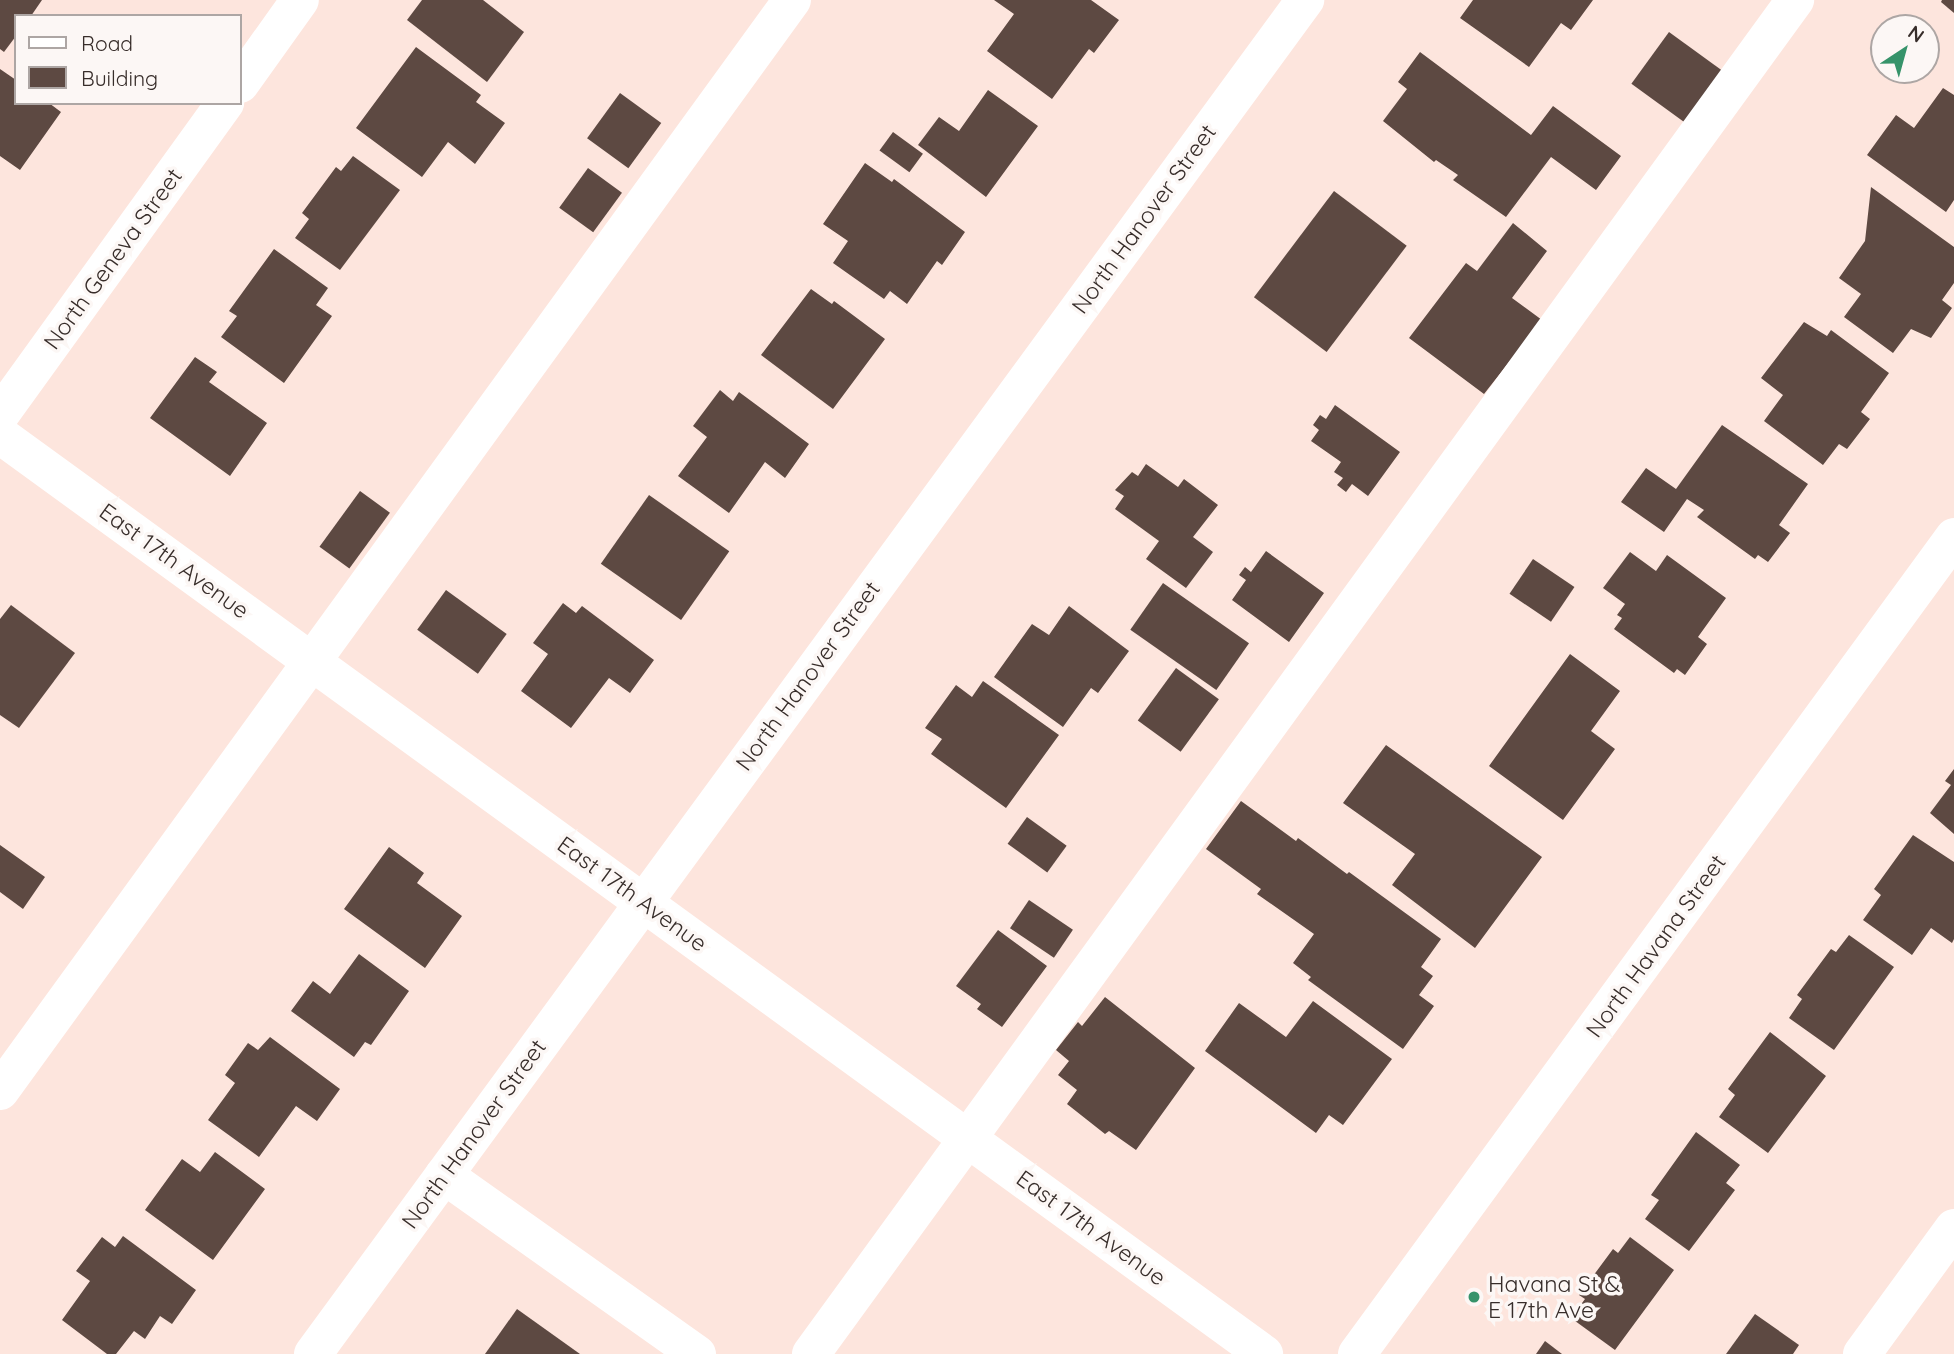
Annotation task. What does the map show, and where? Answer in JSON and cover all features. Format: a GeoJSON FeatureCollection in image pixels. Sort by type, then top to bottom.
{"type":"FeatureCollection","features":[{"type":"Feature","properties":{"kind":"street"},"geometry":{"type":"LineString","coordinates":[[242,80],[300,0]]}},
{"type":"Feature","properties":{"kind":"street"},"geometry":{"type":"LineString","coordinates":[[0,1091],[792,0]]}},
{"type":"Feature","properties":{"kind":"street","name":"North Hanover Street"},"geometry":{"type":"LineString","coordinates":[[313,1354],[1305,0]]}},
{"type":"Feature","properties":{"kind":"street"},"geometry":{"type":"LineString","coordinates":[[811,1354],[1795,0]]}},
{"type":"Feature","properties":{"kind":"street","name":"North Geneva Street"},"geometry":{"type":"LineString","coordinates":[[0,415],[224,105]]}},
{"type":"Feature","properties":{"kind":"street","name":"East 17th Avenue"},"geometry":{"type":"LineString","coordinates":[[0,435],[1264,1354]]}},
{"type":"Feature","properties":{"kind":"street","name":"North Havana Street"},"geometry":{"type":"LineString","coordinates":[[1357,1354],[1954,537]]}},
{"type":"Feature","properties":{"kind":"street"},"geometry":{"type":"LineString","coordinates":[[444,1175],[697,1354]]}},
{"type":"Feature","properties":{"kind":"street"},"geometry":{"type":"LineString","coordinates":[[1862,1354],[1954,1228]]}},
{"type":"Feature","properties":{"kind":"building"},"geometry":{"type":"Polygon","coordinates":[[[0,0],[42,0],[32,14],[14,14],[14,39],[4,52],[0,49],[0,0]]]}},
{"type":"Feature","properties":{"kind":"building"},"geometry":{"type":"Polygon","coordinates":[[[422,0],[483,0],[524,32],[487,82],[407,20],[422,0]]]}},
{"type":"Feature","properties":{"kind":"building"},"geometry":{"type":"Polygon","coordinates":[[[994,0],[1091,0],[1119,20],[1094,53],[1089,49],[1052,99],[987,51],[1014,14],[994,0]]]}},
{"type":"Feature","properties":{"kind":"building"},"geometry":{"type":"Polygon","coordinates":[[[1473,0],[1593,0],[1571,30],[1561,23],[1529,67],[1460,18],[1473,0]]]}},
{"type":"Feature","properties":{"kind":"building"},"geometry":{"type":"Polygon","coordinates":[[[1954,0],[1954,13],[1941,2],[1954,0]]]}},
{"type":"Feature","properties":{"kind":"building"},"geometry":{"type":"Polygon","coordinates":[[[1669,32],[1722,71],[1685,123],[1631,84],[1669,32]]]}},
{"type":"Feature","properties":{"kind":"building"},"geometry":{"type":"Polygon","coordinates":[[[416,47],[481,95],[476,102],[505,123],[475,164],[448,142],[422,177],[356,128],[416,47]]]}},
{"type":"Feature","properties":{"kind":"building"},"geometry":{"type":"Polygon","coordinates":[[[1420,52],[1531,135],[1553,106],[1621,156],[1596,190],[1551,157],[1506,217],[1453,180],[1458,175],[1436,160],[1434,162],[1383,121],[1407,89],[1398,82],[1420,52]]]}},
{"type":"Feature","properties":{"kind":"building"},"geometry":{"type":"Polygon","coordinates":[[[0,69],[14,79],[14,105],[52,105],[61,112],[20,170],[0,156],[0,69]]]}},
{"type":"Feature","properties":{"kind":"building"},"geometry":{"type":"Polygon","coordinates":[[[1943,88],[1954,95],[1954,200],[1946,212],[1867,155],[1896,115],[1914,128],[1943,88]]]}},
{"type":"Feature","properties":{"kind":"building"},"geometry":{"type":"Polygon","coordinates":[[[988,90],[1038,126],[986,197],[918,145],[939,117],[959,131],[988,90]]]}},
{"type":"Feature","properties":{"kind":"building"},"geometry":{"type":"Polygon","coordinates":[[[620,93],[661,123],[628,168],[587,138],[620,93]]]}},
{"type":"Feature","properties":{"kind":"building"},"geometry":{"type":"Polygon","coordinates":[[[893,132],[923,154],[909,172],[879,151],[893,132]]]}},
{"type":"Feature","properties":{"kind":"building"},"geometry":{"type":"Polygon","coordinates":[[[353,156],[400,190],[340,270],[295,238],[309,219],[302,213],[336,167],[341,171],[353,156]]]}},
{"type":"Feature","properties":{"kind":"building"},"geometry":{"type":"Polygon","coordinates":[[[865,163],[892,182],[894,179],[965,232],[942,265],[937,261],[907,304],[890,291],[884,299],[833,263],[848,241],[823,224],[865,163]]]}},
{"type":"Feature","properties":{"kind":"building"},"geometry":{"type":"Polygon","coordinates":[[[588,168],[622,193],[593,232],[559,208],[588,168]]]}},
{"type":"Feature","properties":{"kind":"building"},"geometry":{"type":"Polygon","coordinates":[[[1871,187],[1954,247],[1954,283],[1942,300],[1952,308],[1931,338],[1911,329],[1893,353],[1844,317],[1861,294],[1839,278],[1865,241],[1871,187]]]}},
{"type":"Feature","properties":{"kind":"building"},"geometry":{"type":"Polygon","coordinates":[[[1334,191],[1407,246],[1327,352],[1254,297],[1334,191]]]}},
{"type":"Feature","properties":{"kind":"building"},"geometry":{"type":"Polygon","coordinates":[[[1513,223],[1547,251],[1512,298],[1542,320],[1484,394],[1409,338],[1466,263],[1477,271],[1513,223]]]}},
{"type":"Feature","properties":{"kind":"building"},"geometry":{"type":"Polygon","coordinates":[[[274,249],[328,288],[316,305],[332,316],[284,383],[221,337],[237,316],[229,311],[274,249]]]}},
{"type":"Feature","properties":{"kind":"building"},"geometry":{"type":"Polygon","coordinates":[[[811,289],[832,304],[834,301],[885,339],[833,409],[761,355],[811,289]]]}},
{"type":"Feature","properties":{"kind":"building"},"geometry":{"type":"Polygon","coordinates":[[[1804,322],[1827,336],[1831,330],[1889,373],[1861,412],[1870,419],[1847,449],[1839,444],[1823,465],[1764,421],[1783,395],[1761,378],[1804,322]]]}},
{"type":"Feature","properties":{"kind":"building"},"geometry":{"type":"Polygon","coordinates":[[[195,357],[217,372],[209,382],[267,423],[230,476],[150,418],[195,357]]]}},
{"type":"Feature","properties":{"kind":"building"},"geometry":{"type":"Polygon","coordinates":[[[720,390],[733,401],[739,392],[809,444],[785,478],[765,462],[729,513],[678,476],[707,437],[693,426],[720,390]]]}},
{"type":"Feature","properties":{"kind":"building"},"geometry":{"type":"Polygon","coordinates":[[[1335,405],[1400,452],[1368,496],[1352,484],[1346,492],[1337,485],[1343,478],[1334,472],[1341,462],[1311,441],[1319,430],[1313,425],[1320,415],[1326,419],[1335,405]]]}},
{"type":"Feature","properties":{"kind":"building"},"geometry":{"type":"Polygon","coordinates":[[[1722,425],[1808,484],[1779,525],[1790,533],[1768,562],[1758,555],[1755,559],[1697,517],[1704,510],[1687,499],[1664,532],[1621,502],[1646,468],[1676,489],[1722,425]]]}},
{"type":"Feature","properties":{"kind":"building"},"geometry":{"type":"Polygon","coordinates":[[[1146,464],[1178,487],[1184,479],[1218,505],[1193,537],[1213,552],[1186,588],[1146,559],[1159,541],[1115,509],[1124,496],[1115,490],[1132,472],[1138,476],[1146,464]]]}},
{"type":"Feature","properties":{"kind":"building"},"geometry":{"type":"Polygon","coordinates":[[[360,491],[390,513],[349,569],[319,547],[360,491]]]}},
{"type":"Feature","properties":{"kind":"building"},"geometry":{"type":"Polygon","coordinates":[[[649,495],[729,551],[681,620],[601,564],[649,495]]]}},
{"type":"Feature","properties":{"kind":"building"},"geometry":{"type":"Polygon","coordinates":[[[1266,551],[1324,593],[1289,642],[1232,600],[1246,580],[1239,575],[1245,567],[1251,572],[1266,551]]]}},
{"type":"Feature","properties":{"kind":"building"},"geometry":{"type":"Polygon","coordinates":[[[1630,552],[1656,571],[1667,555],[1726,598],[1698,637],[1707,644],[1685,675],[1677,669],[1674,673],[1614,629],[1622,618],[1617,615],[1625,604],[1603,588],[1630,552]]]}},
{"type":"Feature","properties":{"kind":"building"},"geometry":{"type":"Polygon","coordinates":[[[1533,559],[1574,587],[1551,622],[1510,594],[1533,559]]]}},
{"type":"Feature","properties":{"kind":"building"},"geometry":{"type":"Polygon","coordinates":[[[1163,583],[1249,643],[1216,690],[1130,630],[1163,583]]]}},
{"type":"Feature","properties":{"kind":"building"},"geometry":{"type":"Polygon","coordinates":[[[446,590],[507,634],[478,674],[417,630],[446,590]]]}},
{"type":"Feature","properties":{"kind":"building"},"geometry":{"type":"Polygon","coordinates":[[[563,603],[576,613],[582,606],[654,660],[630,693],[609,678],[571,728],[521,691],[548,654],[533,643],[563,603]]]}},
{"type":"Feature","properties":{"kind":"building"},"geometry":{"type":"Polygon","coordinates":[[[11,605],[75,653],[19,728],[0,715],[0,619],[11,605]]]}},
{"type":"Feature","properties":{"kind":"building"},"geometry":{"type":"Polygon","coordinates":[[[1069,606],[1129,651],[1098,693],[1091,688],[1063,727],[994,677],[1032,624],[1049,635],[1069,606]]]}},
{"type":"Feature","properties":{"kind":"building"},"geometry":{"type":"Polygon","coordinates":[[[1570,654],[1620,691],[1591,731],[1615,749],[1563,820],[1489,766],[1570,654]]]}},
{"type":"Feature","properties":{"kind":"building"},"geometry":{"type":"Polygon","coordinates":[[[1176,668],[1219,699],[1181,752],[1138,721],[1176,668]]]}},
{"type":"Feature","properties":{"kind":"building"},"geometry":{"type":"Polygon","coordinates":[[[983,681],[1059,735],[1006,808],[931,754],[942,739],[925,728],[956,685],[972,697],[983,681]]]}},
{"type":"Feature","properties":{"kind":"building"},"geometry":{"type":"Polygon","coordinates":[[[1386,745],[1542,857],[1475,948],[1392,885],[1415,854],[1343,803],[1386,745]]]}},
{"type":"Feature","properties":{"kind":"building"},"geometry":{"type":"Polygon","coordinates":[[[1954,769],[1954,834],[1930,813],[1951,785],[1945,781],[1954,769]]]}},
{"type":"Feature","properties":{"kind":"building"},"geometry":{"type":"Polygon","coordinates":[[[1241,801],[1296,841],[1298,838],[1347,874],[1349,872],[1441,939],[1421,967],[1433,976],[1419,995],[1434,1006],[1403,1049],[1308,980],[1311,977],[1293,963],[1314,934],[1257,894],[1261,889],[1206,849],[1241,801]]]}},
{"type":"Feature","properties":{"kind":"building"},"geometry":{"type":"Polygon","coordinates":[[[1027,817],[1067,846],[1047,872],[1008,844],[1027,817]]]}},
{"type":"Feature","properties":{"kind":"building"},"geometry":{"type":"Polygon","coordinates":[[[1913,835],[1954,862],[1954,939],[1952,943],[1931,928],[1912,955],[1863,920],[1881,895],[1874,889],[1913,835]]]}},
{"type":"Feature","properties":{"kind":"building"},"geometry":{"type":"Polygon","coordinates":[[[0,845],[45,877],[23,909],[0,892],[0,845]]]}},
{"type":"Feature","properties":{"kind":"building"},"geometry":{"type":"Polygon","coordinates":[[[389,847],[424,873],[417,883],[462,916],[425,968],[344,909],[389,847]]]}},
{"type":"Feature","properties":{"kind":"building"},"geometry":{"type":"Polygon","coordinates":[[[1029,900],[1073,930],[1054,958],[1010,928],[1029,900]]]}},
{"type":"Feature","properties":{"kind":"building"},"geometry":{"type":"Polygon","coordinates":[[[998,930],[1047,966],[1002,1027],[977,1009],[981,1004],[956,986],[998,930]]]}},
{"type":"Feature","properties":{"kind":"building"},"geometry":{"type":"Polygon","coordinates":[[[1849,935],[1894,967],[1834,1050],[1789,1018],[1802,999],[1797,995],[1831,949],[1836,952],[1849,935]]]}},
{"type":"Feature","properties":{"kind":"building"},"geometry":{"type":"Polygon","coordinates":[[[359,954],[409,991],[371,1045],[365,1042],[354,1057],[291,1011],[313,981],[330,994],[359,954]]]}},
{"type":"Feature","properties":{"kind":"building"},"geometry":{"type":"Polygon","coordinates":[[[1105,997],[1195,1068],[1136,1150],[1109,1131],[1105,1134],[1067,1104],[1077,1090],[1058,1075],[1069,1061],[1056,1050],[1078,1022],[1082,1026],[1105,997]]]}},
{"type":"Feature","properties":{"kind":"building"},"geometry":{"type":"Polygon","coordinates":[[[1313,1001],[1392,1059],[1343,1125],[1329,1115],[1316,1133],[1205,1051],[1239,1003],[1286,1037],[1313,1001]]]}},
{"type":"Feature","properties":{"kind":"building"},"geometry":{"type":"Polygon","coordinates":[[[1770,1032],[1826,1076],[1768,1153],[1719,1117],[1735,1095],[1728,1089],[1770,1032]]]}},
{"type":"Feature","properties":{"kind":"building"},"geometry":{"type":"Polygon","coordinates":[[[270,1037],[340,1089],[317,1121],[296,1106],[259,1157],[208,1120],[235,1083],[225,1075],[248,1043],[258,1050],[270,1037]]]}},
{"type":"Feature","properties":{"kind":"building"},"geometry":{"type":"Polygon","coordinates":[[[1696,1132],[1740,1165],[1726,1183],[1735,1190],[1689,1251],[1645,1219],[1659,1200],[1651,1195],[1696,1132]]]}},
{"type":"Feature","properties":{"kind":"building"},"geometry":{"type":"Polygon","coordinates":[[[215,1152],[265,1189],[213,1260],[145,1210],[182,1159],[200,1172],[215,1152]]]}},
{"type":"Feature","properties":{"kind":"building"},"geometry":{"type":"Polygon","coordinates":[[[123,1236],[196,1290],[172,1324],[160,1316],[145,1339],[134,1331],[116,1354],[107,1354],[62,1320],[90,1281],[76,1271],[102,1237],[115,1247],[123,1236]]]}},
{"type":"Feature","properties":{"kind":"building"},"geometry":{"type":"Polygon","coordinates":[[[1630,1237],[1674,1270],[1615,1350],[1571,1318],[1585,1299],[1579,1295],[1613,1249],[1618,1253],[1630,1237]]]}},
{"type":"Feature","properties":{"kind":"building"},"geometry":{"type":"Polygon","coordinates":[[[517,1309],[580,1354],[485,1354],[517,1309]]]}},
{"type":"Feature","properties":{"kind":"building"},"geometry":{"type":"Polygon","coordinates":[[[1755,1314],[1799,1345],[1793,1354],[1726,1354],[1755,1314]]]}},
{"type":"Feature","properties":{"kind":"building"},"geometry":{"type":"Polygon","coordinates":[[[1545,1341],[1562,1354],[1536,1354],[1545,1341]]]}},
{"type":"Feature","properties":{"kind":"place","name":"Havana St & E 17th Ave"},"geometry":{"type":"Point","coordinates":[1474,1297]}}]}
